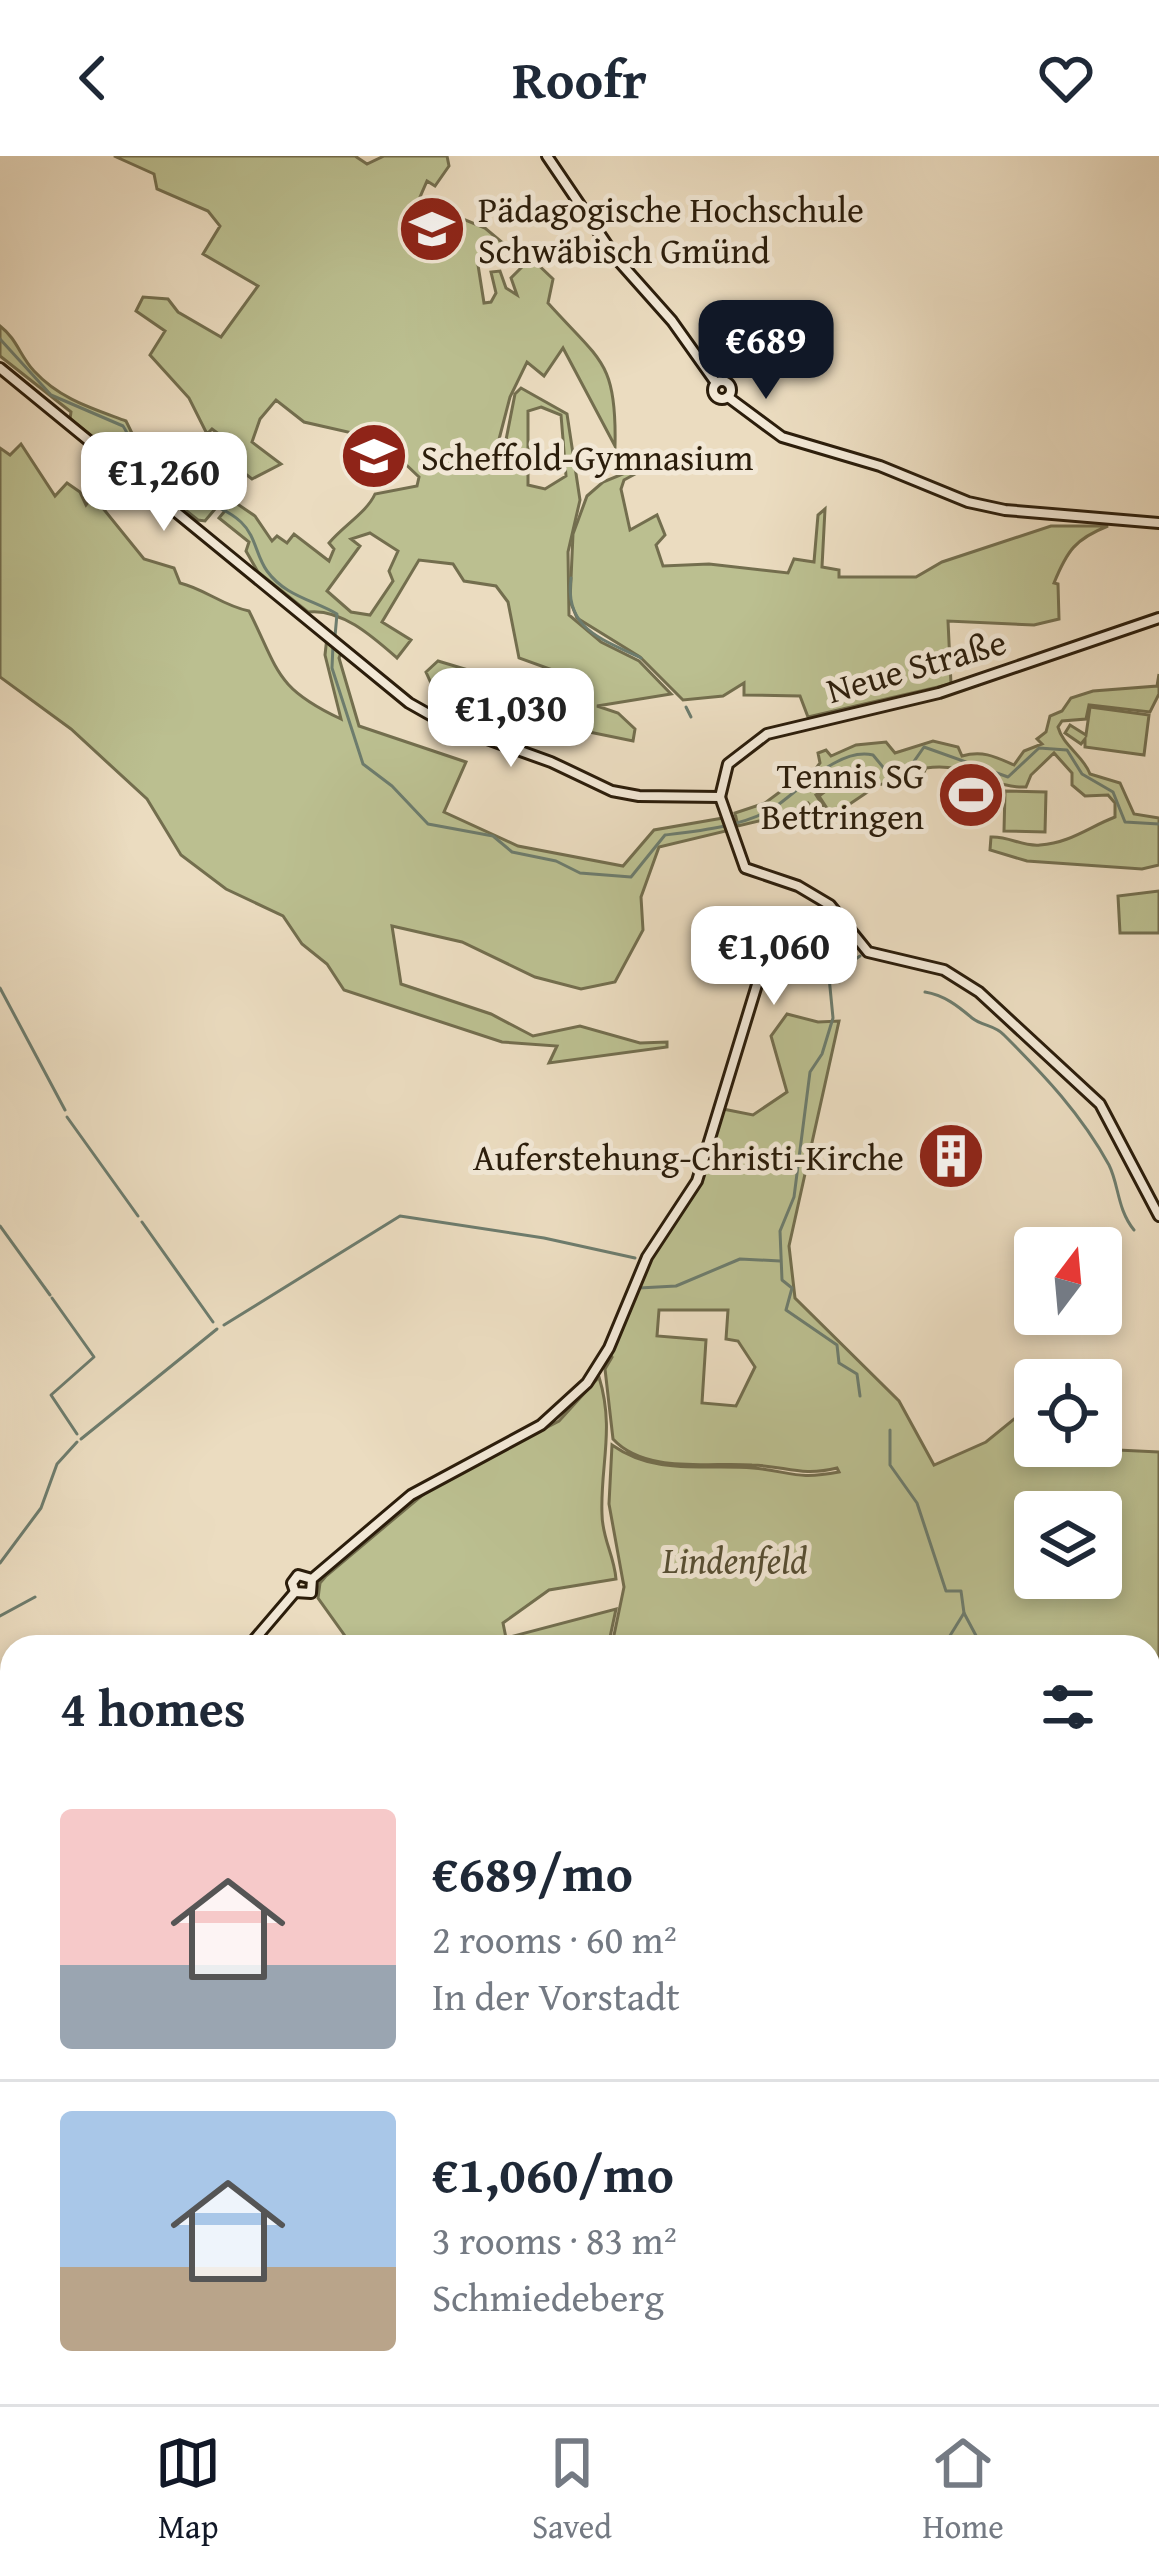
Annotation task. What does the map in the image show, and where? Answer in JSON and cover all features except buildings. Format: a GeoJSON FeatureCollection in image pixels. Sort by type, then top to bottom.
{"type":"FeatureCollection","features":[{"type":"Feature","properties":{"kind":"street"},"geometry":{"type":"LineString","coordinates":[[547,156],[616,258],[672,321],[716,383],[728,384],[728,397],[782,437],[880,466],[975,504],[1159,523]]}},
{"type":"Feature","properties":{"kind":"street"},"geometry":{"type":"LineString","coordinates":[[0,368],[409,704],[448,725],[612,790],[640,796],[720,796],[746,868],[813,894],[834,909],[877,956],[930,966],[963,980],[1044,1049],[1112,1120],[1137,1181],[1159,1216]]}},
{"type":"Feature","properties":{"kind":"street","name":"Neue Straße"},"geometry":{"type":"LineString","coordinates":[[720,796],[728,764],[767,734],[939,693],[1159,618]]}},
{"type":"Feature","properties":{"kind":"street"},"geometry":{"type":"LineString","coordinates":[[258,1635],[295,1592],[292,1583],[298,1575],[312,1579],[410,1495],[541,1425],[571,1401],[603,1359],[639,1272],[689,1196],[706,1160],[763,965],[775,954],[855,937]]}},
{"type":"Feature","properties":{"kind":"green space"},"geometry":{"type":"Polygon","coordinates":[[[114,156],[355,156],[367,164],[384,156],[447,156],[449,166],[435,186],[427,181],[417,204],[428,211],[436,200],[453,215],[485,228],[510,249],[478,265],[484,303],[491,302],[496,293],[491,272],[500,271],[506,288],[517,295],[511,278],[531,258],[553,279],[548,303],[593,351],[608,379],[615,446],[563,348],[544,376],[527,362],[510,397],[496,451],[477,461],[504,450],[515,394],[521,388],[567,414],[580,500],[568,552],[569,615],[601,642],[639,661],[671,694],[597,706],[618,713],[635,729],[633,741],[555,725],[431,683],[426,672],[438,661],[562,698],[569,676],[519,658],[508,602],[496,586],[464,581],[453,564],[419,560],[382,622],[411,640],[397,658],[344,619],[308,612],[258,572],[246,551],[249,542],[219,518],[233,501],[255,516],[272,541],[277,536],[287,543],[294,534],[329,561],[334,549],[329,543],[375,494],[417,486],[419,477],[379,439],[304,422],[276,400],[260,419],[252,442],[281,464],[252,479],[226,459],[235,446],[212,429],[207,434],[189,398],[150,355],[165,331],[136,311],[143,297],[168,299],[178,312],[221,337],[258,286],[203,254],[220,226],[208,211],[157,189],[154,174],[114,156]],[[541,407],[528,411],[528,485],[545,489],[566,476],[561,415],[541,407]],[[370,533],[351,539],[360,546],[327,591],[351,612],[370,615],[393,581],[389,571],[398,551],[370,533]]]}},
{"type":"Feature","properties":{"kind":"green space"},"geometry":{"type":"Polygon","coordinates":[[[0,326],[54,389],[126,421],[147,464],[193,487],[206,482],[226,496],[205,521],[70,419],[71,412],[0,356],[0,326]]]}},
{"type":"Feature","properties":{"kind":"green space"},"geometry":{"type":"Polygon","coordinates":[[[21,444],[55,496],[67,483],[80,492],[86,505],[93,496],[144,559],[174,568],[180,583],[249,611],[291,687],[341,719],[325,655],[327,637],[342,650],[339,658],[359,726],[466,762],[444,812],[518,846],[623,866],[654,830],[723,818],[726,831],[659,847],[641,897],[643,930],[615,982],[581,989],[535,977],[462,942],[392,926],[401,984],[491,1014],[533,1036],[580,1026],[640,1043],[667,1042],[667,1047],[549,1063],[557,1046],[502,1042],[344,990],[283,916],[226,889],[181,855],[147,799],[71,729],[0,677],[0,448],[10,455],[21,444]]]}},
{"type":"Feature","properties":{"kind":"green space"},"geometry":{"type":"Polygon","coordinates":[[[674,453],[624,480],[621,489],[630,530],[657,515],[665,535],[656,545],[663,566],[709,564],[788,573],[794,559],[814,562],[818,515],[825,509],[822,567],[839,570],[839,577],[916,577],[942,562],[1051,526],[1108,526],[1080,541],[1063,562],[1054,583],[1058,584],[1059,619],[1034,625],[948,621],[951,684],[808,717],[800,696],[744,695],[744,683],[723,696],[683,700],[640,657],[577,618],[570,601],[573,534],[587,496],[603,482],[674,453]]]}},
{"type":"Feature","properties":{"kind":"green space"},"geometry":{"type":"Polygon","coordinates":[[[1159,674],[1159,694],[1150,712],[1089,705],[1086,719],[1062,721],[1058,727],[1090,774],[1120,783],[1134,814],[1159,818],[1159,865],[1142,869],[1027,861],[990,850],[991,837],[1051,844],[1115,817],[1115,803],[1108,795],[1085,796],[1072,785],[1072,773],[1054,753],[1031,775],[1026,787],[941,767],[926,768],[921,779],[876,785],[869,776],[875,787],[832,816],[819,796],[861,765],[816,795],[829,815],[822,820],[808,803],[797,812],[738,826],[735,813],[765,803],[796,780],[808,779],[820,763],[818,753],[826,750],[831,756],[856,745],[886,742],[895,753],[933,741],[958,747],[962,756],[983,754],[1014,765],[1024,751],[1042,744],[1037,739],[1046,732],[1050,716],[1062,711],[1071,698],[1093,691],[1157,686],[1159,674]]]}},
{"type":"Feature","properties":{"kind":"green space"},"geometry":{"type":"Polygon","coordinates":[[[1090,707],[1149,715],[1144,755],[1085,747],[1085,739],[1081,744],[1065,733],[1070,725],[1086,735],[1090,707]]]}},
{"type":"Feature","properties":{"kind":"green space","name":"Tennis SG Bettringen"},"geometry":{"type":"Polygon","coordinates":[[[949,775],[1002,787],[993,815],[941,804],[949,775]]]}},
{"type":"Feature","properties":{"kind":"green space"},"geometry":{"type":"Polygon","coordinates":[[[1005,791],[1046,792],[1045,832],[1004,831],[1005,791]]]}},
{"type":"Feature","properties":{"kind":"green space"},"geometry":{"type":"Polygon","coordinates":[[[1159,891],[1159,933],[1120,933],[1118,896],[1159,891]]]}},
{"type":"Feature","properties":{"kind":"green space","name":"Lindenfeld"},"geometry":{"type":"Polygon","coordinates":[[[787,1014],[818,1022],[839,1021],[789,1246],[795,1298],[899,1401],[934,1465],[986,1442],[1014,1419],[1014,1467],[1122,1467],[1122,1450],[1159,1452],[1159,1635],[614,1635],[624,1587],[609,1504],[612,1445],[663,1465],[803,1475],[839,1472],[837,1468],[803,1471],[660,1462],[626,1450],[613,1439],[605,1369],[612,1357],[609,1353],[651,1256],[698,1185],[723,1109],[753,1115],[787,1092],[771,1036],[787,1014]],[[659,1310],[657,1336],[706,1340],[702,1403],[736,1406],[755,1367],[738,1341],[726,1339],[728,1310],[659,1310]]]}},
{"type":"Feature","properties":{"kind":"green space"},"geometry":{"type":"Polygon","coordinates":[[[599,1377],[606,1431],[603,1523],[616,1579],[549,1590],[503,1623],[505,1635],[344,1635],[318,1598],[326,1576],[432,1487],[559,1421],[599,1377]]]}},
{"type":"Feature","properties":{"kind":"green space"},"geometry":{"type":"Polygon","coordinates":[[[616,1609],[610,1635],[517,1635],[616,1609]]]}},
{"type":"Feature","properties":{"kind":"waterway"},"geometry":{"type":"LineString","coordinates":[[0,339],[51,395],[123,426],[141,464],[154,478],[241,522],[274,579],[337,614],[335,636]]}},
{"type":"Feature","properties":{"kind":"waterway"},"geometry":{"type":"LineString","coordinates":[[571,578],[570,595],[580,621],[600,638],[641,658]]}},
{"type":"Feature","properties":{"kind":"waterway"},"geometry":{"type":"LineString","coordinates":[[333,645],[332,668],[363,764],[428,824],[493,836],[512,852],[556,861],[580,873],[631,877],[665,835],[750,819],[847,757],[873,755],[887,772],[908,770],[924,747],[1008,777],[1039,748],[1067,750],[1082,774],[1113,792],[1125,822],[1159,824]]}},
{"type":"Feature","properties":{"kind":"waterway"},"geometry":{"type":"LineString","coordinates":[[686,707],[691,717]]}},
{"type":"Feature","properties":{"kind":"waterway"},"geometry":{"type":"LineString","coordinates":[[860,956],[829,977],[833,1018],[822,1054],[810,1072],[794,1197],[780,1231],[782,1280],[792,1288],[786,1310],[837,1345],[839,1363],[857,1374],[860,1396]]}},
{"type":"Feature","properties":{"kind":"waterway"},"geometry":{"type":"LineString","coordinates":[[0,988],[65,1110]]}},
{"type":"Feature","properties":{"kind":"waterway"},"geometry":{"type":"LineString","coordinates":[[925,992],[945,998],[1000,1032],[1048,1081],[1109,1165],[1134,1230]]}},
{"type":"Feature","properties":{"kind":"waterway"},"geometry":{"type":"LineString","coordinates":[[67,1117],[138,1216]]}},
{"type":"Feature","properties":{"kind":"waterway"},"geometry":{"type":"LineString","coordinates":[[224,1325],[400,1216],[544,1238],[635,1258]]}},
{"type":"Feature","properties":{"kind":"waterway"},"geometry":{"type":"LineString","coordinates":[[142,1222],[213,1322]]}},
{"type":"Feature","properties":{"kind":"waterway"},"geometry":{"type":"LineString","coordinates":[[0,1226],[50,1295]]}},
{"type":"Feature","properties":{"kind":"waterway"},"geometry":{"type":"LineString","coordinates":[[639,1288],[676,1286],[740,1259],[780,1261]]}},
{"type":"Feature","properties":{"kind":"waterway"},"geometry":{"type":"LineString","coordinates":[[52,1298],[94,1357],[51,1395],[77,1434]]}},
{"type":"Feature","properties":{"kind":"waterway"},"geometry":{"type":"LineString","coordinates":[[81,1439],[217,1329]]}},
{"type":"Feature","properties":{"kind":"waterway"},"geometry":{"type":"LineString","coordinates":[[890,1430],[890,1465],[917,1503],[946,1591],[961,1591],[964,1613],[976,1635]]}},
{"type":"Feature","properties":{"kind":"waterway"},"geometry":{"type":"LineString","coordinates":[[0,1563],[41,1508],[57,1464],[77,1442]]}},
{"type":"Feature","properties":{"kind":"waterway"},"geometry":{"type":"LineString","coordinates":[[0,1616],[35,1597]]}},
{"type":"Feature","properties":{"kind":"waterway"},"geometry":{"type":"LineString","coordinates":[[950,1635],[964,1613]]}},
{"type":"Feature","properties":{"kind":"place","name":"Pädagogische Hochschule Schwäbisch Gmünd"},"geometry":{"type":"Point","coordinates":[432,229]}},
{"type":"Feature","properties":{"kind":"place","name":"Scheffold-Gymnasium"},"geometry":{"type":"Point","coordinates":[374,456]}},
{"type":"Feature","properties":{"kind":"place","name":"Tennis SG Bettringen"},"geometry":{"type":"Point","coordinates":[971,795]}},
{"type":"Feature","properties":{"kind":"place","name":"Auferstehung-Christi-Kirche"},"geometry":{"type":"Point","coordinates":[951,1156]}}]}
